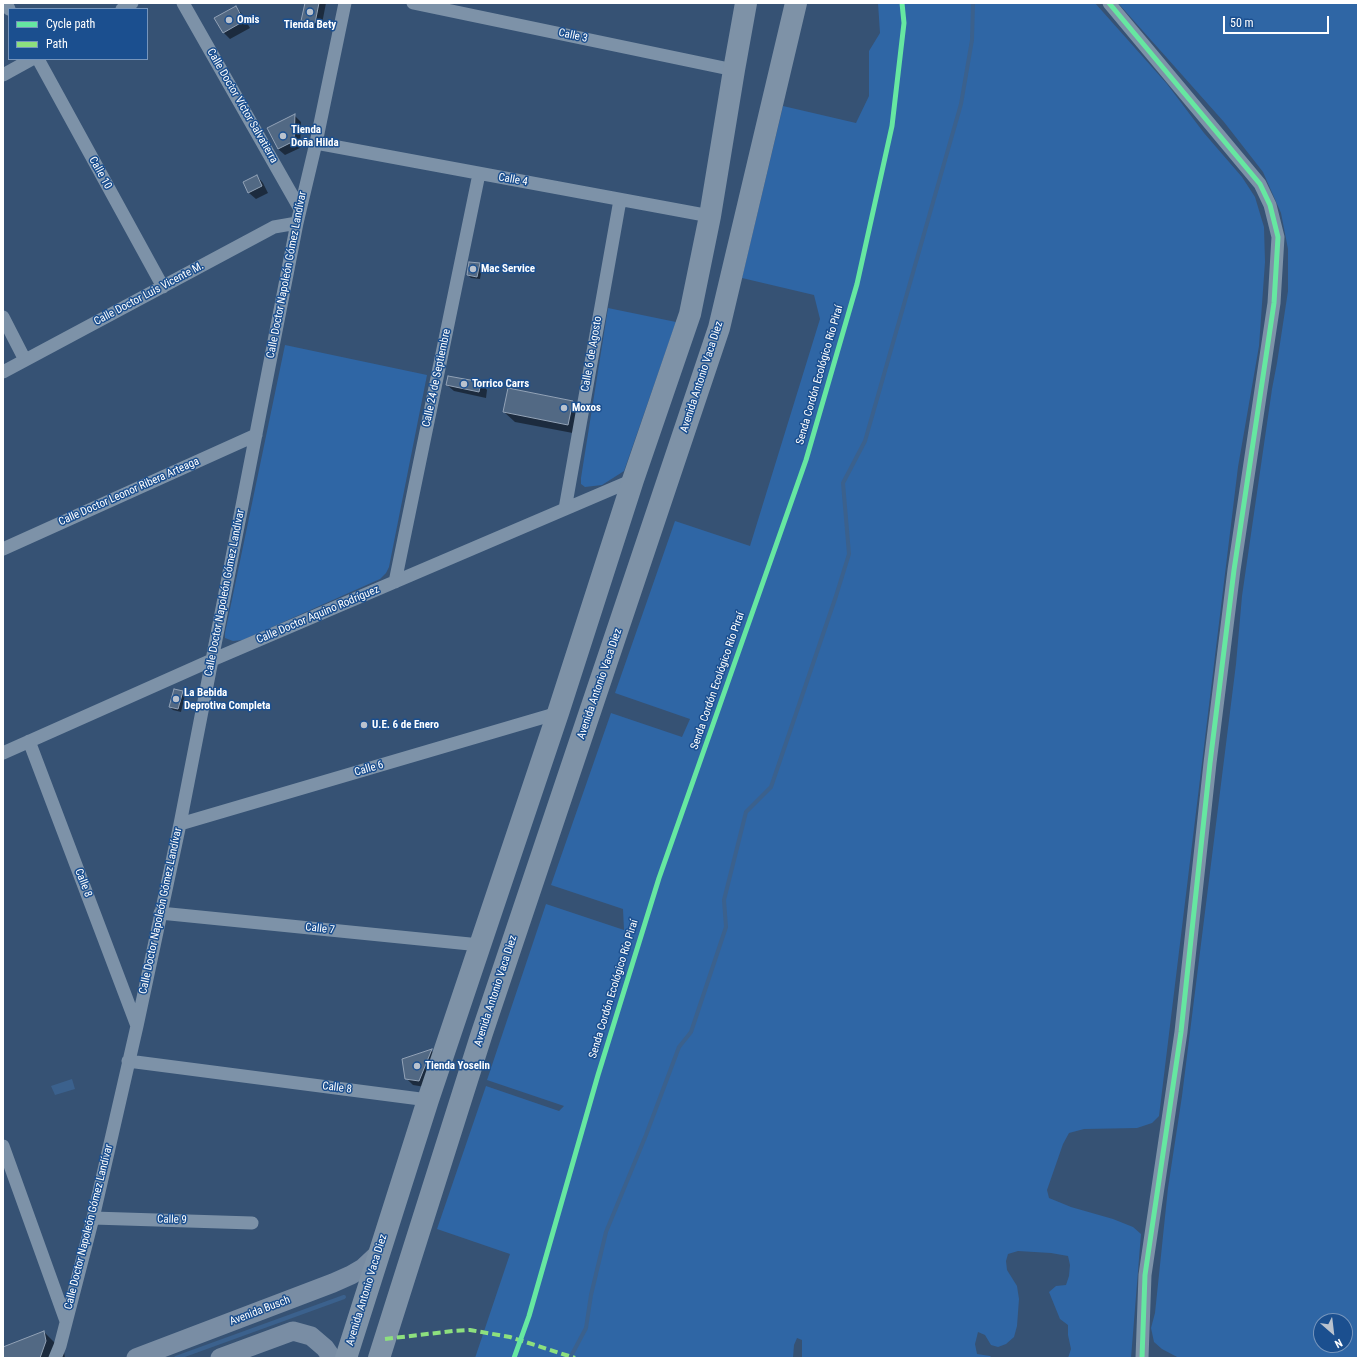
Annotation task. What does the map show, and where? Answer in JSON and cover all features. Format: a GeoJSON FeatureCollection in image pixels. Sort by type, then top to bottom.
{"type":"FeatureCollection","features":[{"type":"Feature","properties":{"kind":"highway","name":"Avenida Antonio Vaca Diez"},"geometry":{"type":"LineString","coordinates":[[346,1358],[428,1100],[558,713],[633,480],[690,314],[710,216],[746,3]]}},
{"type":"Feature","properties":{"kind":"highway","name":"Avenida Antonio Vaca Diez"},"geometry":{"type":"LineString","coordinates":[[379,1358],[482,1033],[719,328],[796,3]]}},
{"type":"Feature","properties":{"kind":"highway"},"geometry":{"type":"LineString","coordinates":[[480,945],[495,948],[500,955],[480,1018],[482,1033]]}},
{"type":"Feature","properties":{"kind":"main road","name":"Avenida Busch"},"geometry":{"type":"LineString","coordinates":[[136,1358],[333,1284],[363,1268],[379,1253]]}},
{"type":"Feature","properties":{"kind":"main road"},"geometry":{"type":"LineString","coordinates":[[220,1358],[293,1331],[311,1336],[325,1348],[332,1358]]}},
{"type":"Feature","properties":{"kind":"street","name":"Calle Doctor Víctor Salvatierra"},"geometry":{"type":"LineString","coordinates":[[183,3],[300,209]]}},
{"type":"Feature","properties":{"kind":"street","name":"Calle Doctor Napoleón Gómez Landívar"},"geometry":{"type":"LineString","coordinates":[[60,1354],[66,1321],[93,1218],[137,1026],[180,824],[296,223],[316,143],[345,3]]}},
{"type":"Feature","properties":{"kind":"street","name":"Calle 3"},"geometry":{"type":"LineString","coordinates":[[413,3],[734,70]]}},
{"type":"Feature","properties":{"kind":"street"},"geometry":{"type":"LineString","coordinates":[[1109,3],[1260,184],[1270,205],[1278,237],[1274,303],[1233,578],[1210,763],[1181,1032],[1145,1275],[1142,1358]]}},
{"type":"Feature","properties":{"kind":"street"},"geometry":{"type":"LineString","coordinates":[[3,75],[30,60]]}},
{"type":"Feature","properties":{"kind":"street","name":"Calle 10"},"geometry":{"type":"LineString","coordinates":[[39,60],[163,287]]}},
{"type":"Feature","properties":{"kind":"street","name":"Calle 4"},"geometry":{"type":"LineString","coordinates":[[316,143],[710,216]]}},
{"type":"Feature","properties":{"kind":"street","name":"Calle 24 de Septiembre"},"geometry":{"type":"LineString","coordinates":[[395,582],[479,174]]}},
{"type":"Feature","properties":{"kind":"street","name":"Calle 6 de Agosto"},"geometry":{"type":"LineString","coordinates":[[565,509],[620,200]]}},
{"type":"Feature","properties":{"kind":"street","name":"Calle Doctor Luis Vicente M."},"geometry":{"type":"LineString","coordinates":[[3,372],[274,227],[296,223]]}},
{"type":"Feature","properties":{"kind":"street"},"geometry":{"type":"LineString","coordinates":[[3,317],[25,360]]}},
{"type":"Feature","properties":{"kind":"street","name":"Calle Doctor Leonor Ribera Arteaga"},"geometry":{"type":"LineString","coordinates":[[3,549],[256,435]]}},
{"type":"Feature","properties":{"kind":"street","name":"Calle Doctor Aquino Rodríguez"},"geometry":{"type":"LineString","coordinates":[[3,753],[212,660],[633,480]]}},
{"type":"Feature","properties":{"kind":"street","name":"Calle 6"},"geometry":{"type":"LineString","coordinates":[[180,824],[558,713]]}},
{"type":"Feature","properties":{"kind":"street","name":"Calle 8"},"geometry":{"type":"LineString","coordinates":[[29,741],[137,1026]]}},
{"type":"Feature","properties":{"kind":"street","name":"Calle 7"},"geometry":{"type":"LineString","coordinates":[[160,913],[480,945]]}},
{"type":"Feature","properties":{"kind":"street","name":"Calle 8"},"geometry":{"type":"LineString","coordinates":[[128,1061],[428,1100]]}},
{"type":"Feature","properties":{"kind":"street"},"geometry":{"type":"LineString","coordinates":[[3,1146],[66,1321]]}},
{"type":"Feature","properties":{"kind":"street","name":"Calle 9"},"geometry":{"type":"LineString","coordinates":[[93,1218],[252,1223]]}},
{"type":"Feature","properties":{"kind":"shaded area"},"geometry":{"type":"Polygon","coordinates":[[[878,3],[1095,3],[1167,84],[1204,133],[1242,177],[1255,197],[1264,227],[1265,262],[1259,346],[1238,467],[1159,1116],[1152,1123],[1137,1128],[1084,1129],[1069,1133],[1063,1144],[1047,1190],[1049,1198],[1071,1207],[1113,1219],[1133,1227],[1141,1234],[1131,1358],[1068,1358],[1071,1349],[1068,1335],[1068,1325],[1060,1319],[1049,1292],[1056,1286],[1066,1285],[1070,1265],[1068,1256],[1051,1253],[1018,1251],[1008,1254],[1006,1261],[1007,1270],[1017,1286],[1019,1299],[1017,1326],[1014,1337],[1006,1344],[998,1347],[991,1345],[985,1335],[978,1332],[975,1344],[977,1354],[990,1356],[992,1358],[802,1358],[802,1340],[797,1338],[794,1345],[793,1358],[475,1358],[510,1254],[437,1229],[486,1086],[559,1111],[564,1106],[487,1080],[546,904],[624,930],[623,909],[551,885],[611,713],[682,737],[690,719],[615,693],[675,521],[750,546],[820,319],[814,295],[742,278],[783,106],[856,123],[869,96],[869,51],[880,33],[878,3]]]}},
{"type":"Feature","properties":{"kind":"shaded area"},"geometry":{"type":"Polygon","coordinates":[[[1118,3],[1358,3],[1358,1358],[1179,1358],[1162,1349],[1154,1342],[1151,1328],[1155,1313],[1168,1188],[1182,1096],[1236,664],[1242,596],[1272,389],[1288,291],[1288,249],[1281,213],[1263,172],[1224,122],[1118,3]]]}},
{"type":"Feature","properties":{"kind":"shaded area"},"geometry":{"type":"Polygon","coordinates":[[[608,308],[676,322],[624,471],[602,485],[585,487],[581,484],[581,478],[608,308]]]}},
{"type":"Feature","properties":{"kind":"shaded area"},"geometry":{"type":"Polygon","coordinates":[[[285,345],[427,375],[389,567],[386,573],[380,579],[243,640],[233,641],[225,638],[225,633],[285,345]]]}},
{"type":"Feature","properties":{"kind":"shaded area"},"geometry":{"type":"Polygon","coordinates":[[[72,1079],[75,1089],[55,1095],[51,1086],[72,1079]]]}},
{"type":"Feature","properties":{"kind":"building","name":"Tienda Bety"},"geometry":{"type":"Polygon","coordinates":[[[305,3],[319,3],[315,23],[301,21],[305,3]]]}},
{"type":"Feature","properties":{"kind":"building","name":"Omis"},"geometry":{"type":"Polygon","coordinates":[[[236,6],[244,21],[223,33],[214,18],[236,6]]]}},
{"type":"Feature","properties":{"kind":"building"},"geometry":{"type":"Polygon","coordinates":[[[295,114],[294,141],[278,149],[267,128],[295,114]]]}},
{"type":"Feature","properties":{"kind":"building"},"geometry":{"type":"Polygon","coordinates":[[[257,175],[262,186],[248,193],[243,182],[257,175]]]}},
{"type":"Feature","properties":{"kind":"building","name":"Mac Service"},"geometry":{"type":"Polygon","coordinates":[[[469,262],[480,263],[477,277],[467,275],[469,262]]]}},
{"type":"Feature","properties":{"kind":"building","name":"Torrico Carrs"},"geometry":{"type":"Polygon","coordinates":[[[448,376],[481,382],[479,392],[446,385],[448,376]]]}},
{"type":"Feature","properties":{"kind":"building"},"geometry":{"type":"Polygon","coordinates":[[[508,388],[573,401],[568,425],[503,412],[508,388]]]}},
{"type":"Feature","properties":{"kind":"building","name":"La Bebida Deprotiva Completa"},"geometry":{"type":"Polygon","coordinates":[[[174,689],[183,691],[178,709],[169,707],[174,689]]]}},
{"type":"Feature","properties":{"kind":"building"},"geometry":{"type":"Polygon","coordinates":[[[432,1049],[419,1081],[405,1079],[402,1059],[432,1049]]]}},
{"type":"Feature","properties":{"kind":"building"},"geometry":{"type":"Polygon","coordinates":[[[44,1331],[46,1341],[40,1358],[3,1358],[3,1347],[44,1331]]]}},
{"type":"Feature","properties":{"kind":"waterway"},"geometry":{"type":"LineString","coordinates":[[570,1358],[586,1328],[591,1295],[606,1232],[646,1135],[679,1047],[691,1032],[726,927],[724,900],[746,812],[771,787],[849,554],[843,483],[865,441],[961,104],[972,40],[973,3]]}},
{"type":"Feature","properties":{"kind":"waterway"},"geometry":{"type":"LineString","coordinates":[[176,1358],[344,1297]]}},
{"type":"Feature","properties":{"kind":"marked path"},"geometry":{"type":"LineString","coordinates":[[385,1339],[470,1330],[510,1337],[575,1358]]}},
{"type":"Feature","properties":{"kind":"cycle path","name":"Senda Cordón Ecológico Río Piraí"},"geometry":{"type":"LineString","coordinates":[[514,1358],[529,1316],[598,1075],[659,878],[806,460],[857,284],[892,126],[904,23],[902,3]]}},
{"type":"Feature","properties":{"kind":"cycle path"},"geometry":{"type":"LineString","coordinates":[[1109,3],[1260,184],[1270,205],[1278,237],[1274,303],[1234,570],[1210,763],[1181,1032],[1145,1275],[1142,1358]]}},
{"type":"Feature","properties":{"kind":"place","name":"Tienda Bety"},"geometry":{"type":"Point","coordinates":[310,12]}},
{"type":"Feature","properties":{"kind":"place","name":"Omis"},"geometry":{"type":"Point","coordinates":[229,20]}},
{"type":"Feature","properties":{"kind":"place","name":"Tienda Doña Hilda"},"geometry":{"type":"Point","coordinates":[283,136]}},
{"type":"Feature","properties":{"kind":"place","name":"Mac Service"},"geometry":{"type":"Point","coordinates":[473,269]}},
{"type":"Feature","properties":{"kind":"place","name":"Torrico Carrs"},"geometry":{"type":"Point","coordinates":[464,384]}},
{"type":"Feature","properties":{"kind":"place","name":"Moxos"},"geometry":{"type":"Point","coordinates":[564,408]}},
{"type":"Feature","properties":{"kind":"place","name":"La Bebida Deprotiva Completa"},"geometry":{"type":"Point","coordinates":[176,699]}},
{"type":"Feature","properties":{"kind":"place","name":"U.E. 6 de Enero"},"geometry":{"type":"Point","coordinates":[364,725]}},
{"type":"Feature","properties":{"kind":"place","name":"Tienda Yoselin"},"geometry":{"type":"Point","coordinates":[417,1066]}}]}
